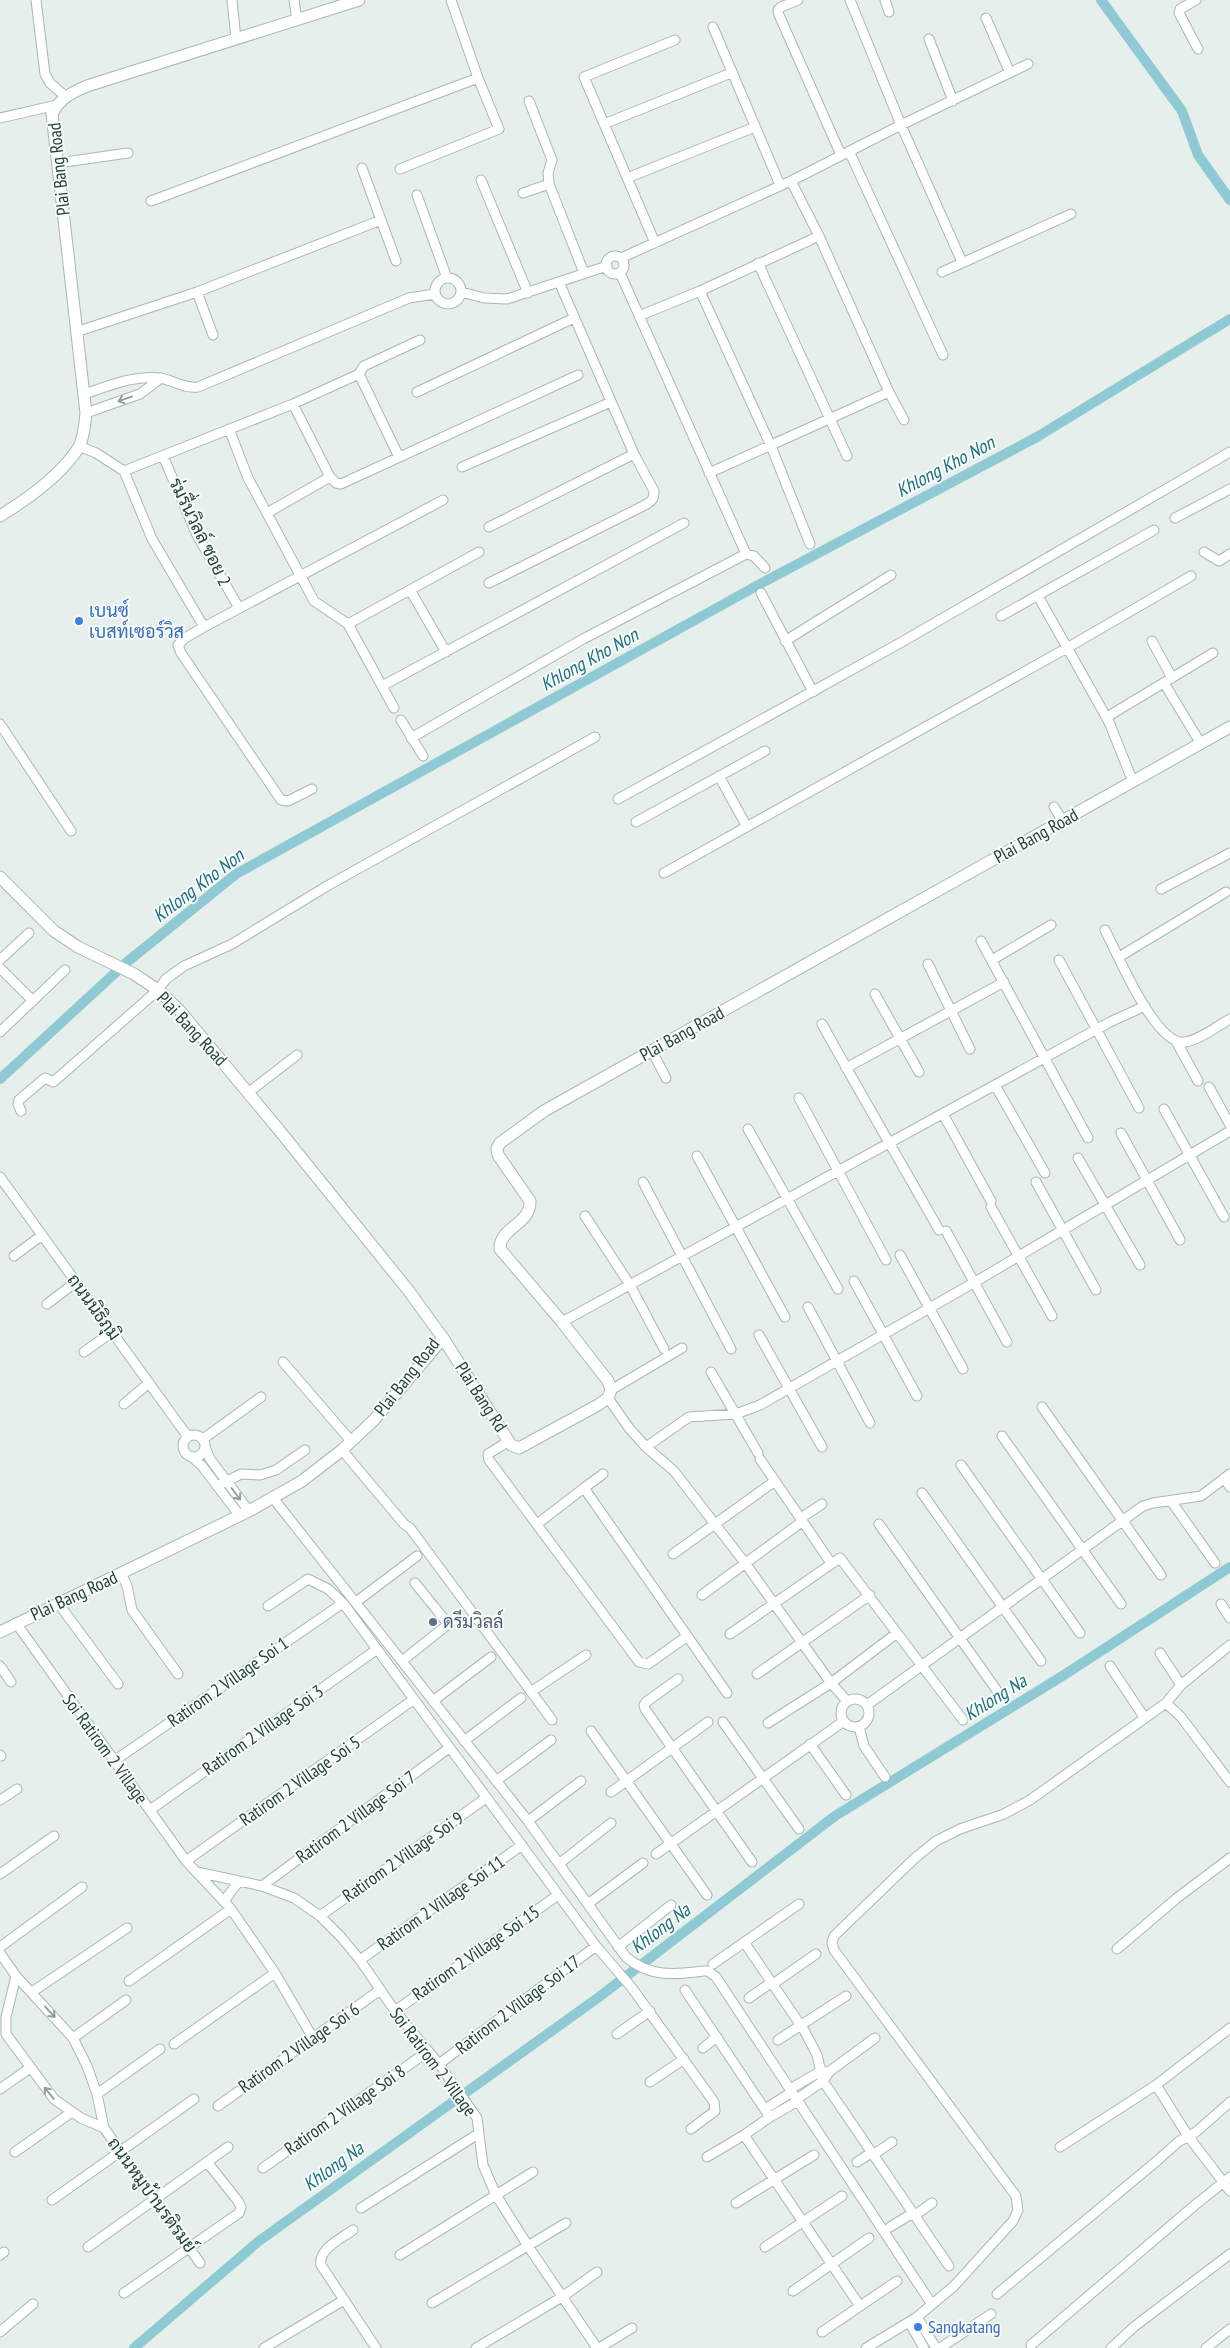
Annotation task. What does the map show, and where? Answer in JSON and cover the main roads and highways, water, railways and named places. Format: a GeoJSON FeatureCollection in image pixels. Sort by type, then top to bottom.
{"type":"FeatureCollection","features":[{"type":"Feature","properties":{"kind":"waterway"},"geometry":{"type":"LineString","coordinates":[[1101,0],[1182,111],[1198,155],[1230,200]]}},
{"type":"Feature","properties":{"kind":"waterway","name":"Khlong Kho Non"},"geometry":{"type":"LineString","coordinates":[[0,1079],[127,962],[236,874],[760,584],[1037,437],[1230,319]]}},
{"type":"Feature","properties":{"kind":"waterway","name":"Khlong Na"},"geometry":{"type":"LineString","coordinates":[[134,2348],[259,2241],[599,1997],[835,1816],[1064,1675],[1230,1567]]}},
{"type":"Feature","properties":{"kind":"place","name":"เบนซ์ เบสท์เซอร์วิส"},"geometry":{"type":"Point","coordinates":[79,621]}},
{"type":"Feature","properties":{"kind":"place","name":"ดรีมวิลล์"},"geometry":{"type":"Point","coordinates":[433,1622]}},
{"type":"Feature","properties":{"kind":"place","name":"Sangkatang"},"geometry":{"type":"Point","coordinates":[918,2327]}}]}
